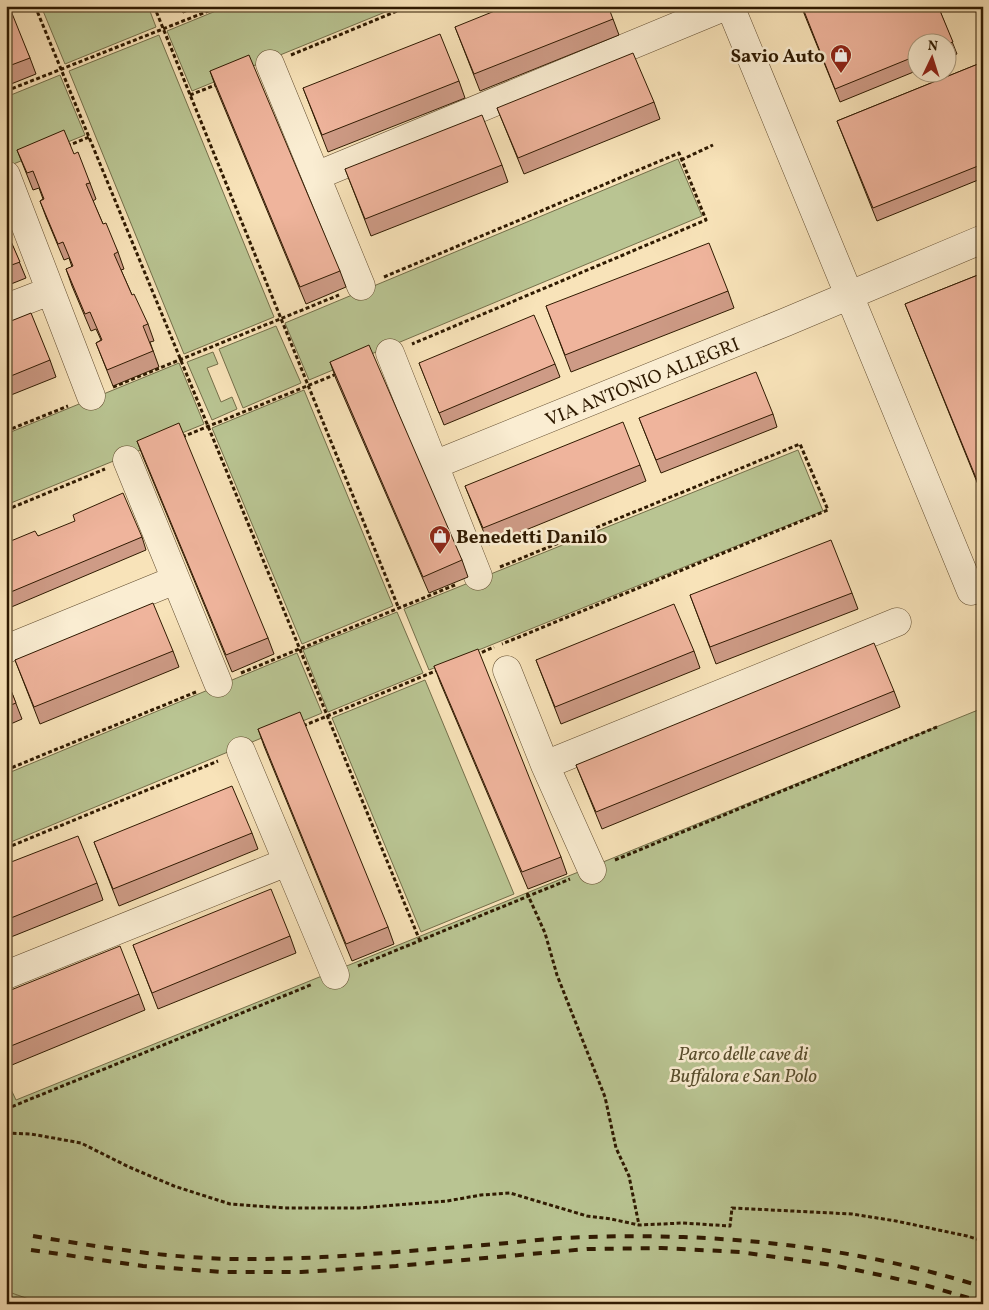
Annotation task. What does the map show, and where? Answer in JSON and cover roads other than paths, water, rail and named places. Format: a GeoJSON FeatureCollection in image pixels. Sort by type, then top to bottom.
{"type":"FeatureCollection","features":[{"type":"Feature","properties":{"kind":"street"},"geometry":{"type":"LineString","coordinates":[[316,176],[726,6]]}},
{"type":"Feature","properties":{"kind":"street"},"geometry":{"type":"LineString","coordinates":[[730,6],[971,591]]}},
{"type":"Feature","properties":{"kind":"street"},"geometry":{"type":"LineString","coordinates":[[270,64],[361,286]]}},
{"type":"Feature","properties":{"kind":"street"},"geometry":{"type":"LineString","coordinates":[[6,175],[91,396]]}},
{"type":"Feature","properties":{"kind":"street","name":"VIA ANTONIO ALLEGRI"},"geometry":{"type":"LineString","coordinates":[[434,465],[786,322],[983,239]]}},
{"type":"Feature","properties":{"kind":"street"},"geometry":{"type":"LineString","coordinates":[[6,308],[50,290]]}},
{"type":"Feature","properties":{"kind":"street"},"geometry":{"type":"LineString","coordinates":[[390,353],[478,576]]}},
{"type":"Feature","properties":{"kind":"street"},"geometry":{"type":"LineString","coordinates":[[127,460],[218,683]]}},
{"type":"Feature","properties":{"kind":"street"},"geometry":{"type":"LineString","coordinates":[[6,649],[175,580]]}},
{"type":"Feature","properties":{"kind":"street"},"geometry":{"type":"LineString","coordinates":[[545,766],[897,622]]}},
{"type":"Feature","properties":{"kind":"street"},"geometry":{"type":"LineString","coordinates":[[507,670],[545,766],[592,870]]}},
{"type":"Feature","properties":{"kind":"street"},"geometry":{"type":"LineString","coordinates":[[240,751],[336,975]]}},
{"type":"Feature","properties":{"kind":"street"},"geometry":{"type":"LineString","coordinates":[[6,975],[287,862]]}},
{"type":"Feature","properties":{"kind":"railway"},"geometry":{"type":"LineString","coordinates":[[33,1236],[115,1249],[197,1258],[225,1259],[344,1256],[564,1238],[617,1236],[723,1239],[776,1244],[880,1260],[932,1272],[983,1287]]}},
{"type":"Feature","properties":{"kind":"railway"},"geometry":{"type":"LineString","coordinates":[[31,1250],[143,1266],[222,1272],[301,1272],[396,1266],[587,1249],[661,1248],[740,1252],[832,1265],[928,1286],[983,1302]]}},
{"type":"Feature","properties":{"kind":"place","name":"Savio Auto"},"geometry":{"type":"Point","coordinates":[841,74]}},
{"type":"Feature","properties":{"kind":"place","name":"Benedetti Danilo"},"geometry":{"type":"Point","coordinates":[440,555]}},
{"type":"Feature","properties":{"kind":"park label","name":"Parco delle cave di Buffalora e San Polo"},"geometry":{"type":"Point","coordinates":[743,1064]}}]}
